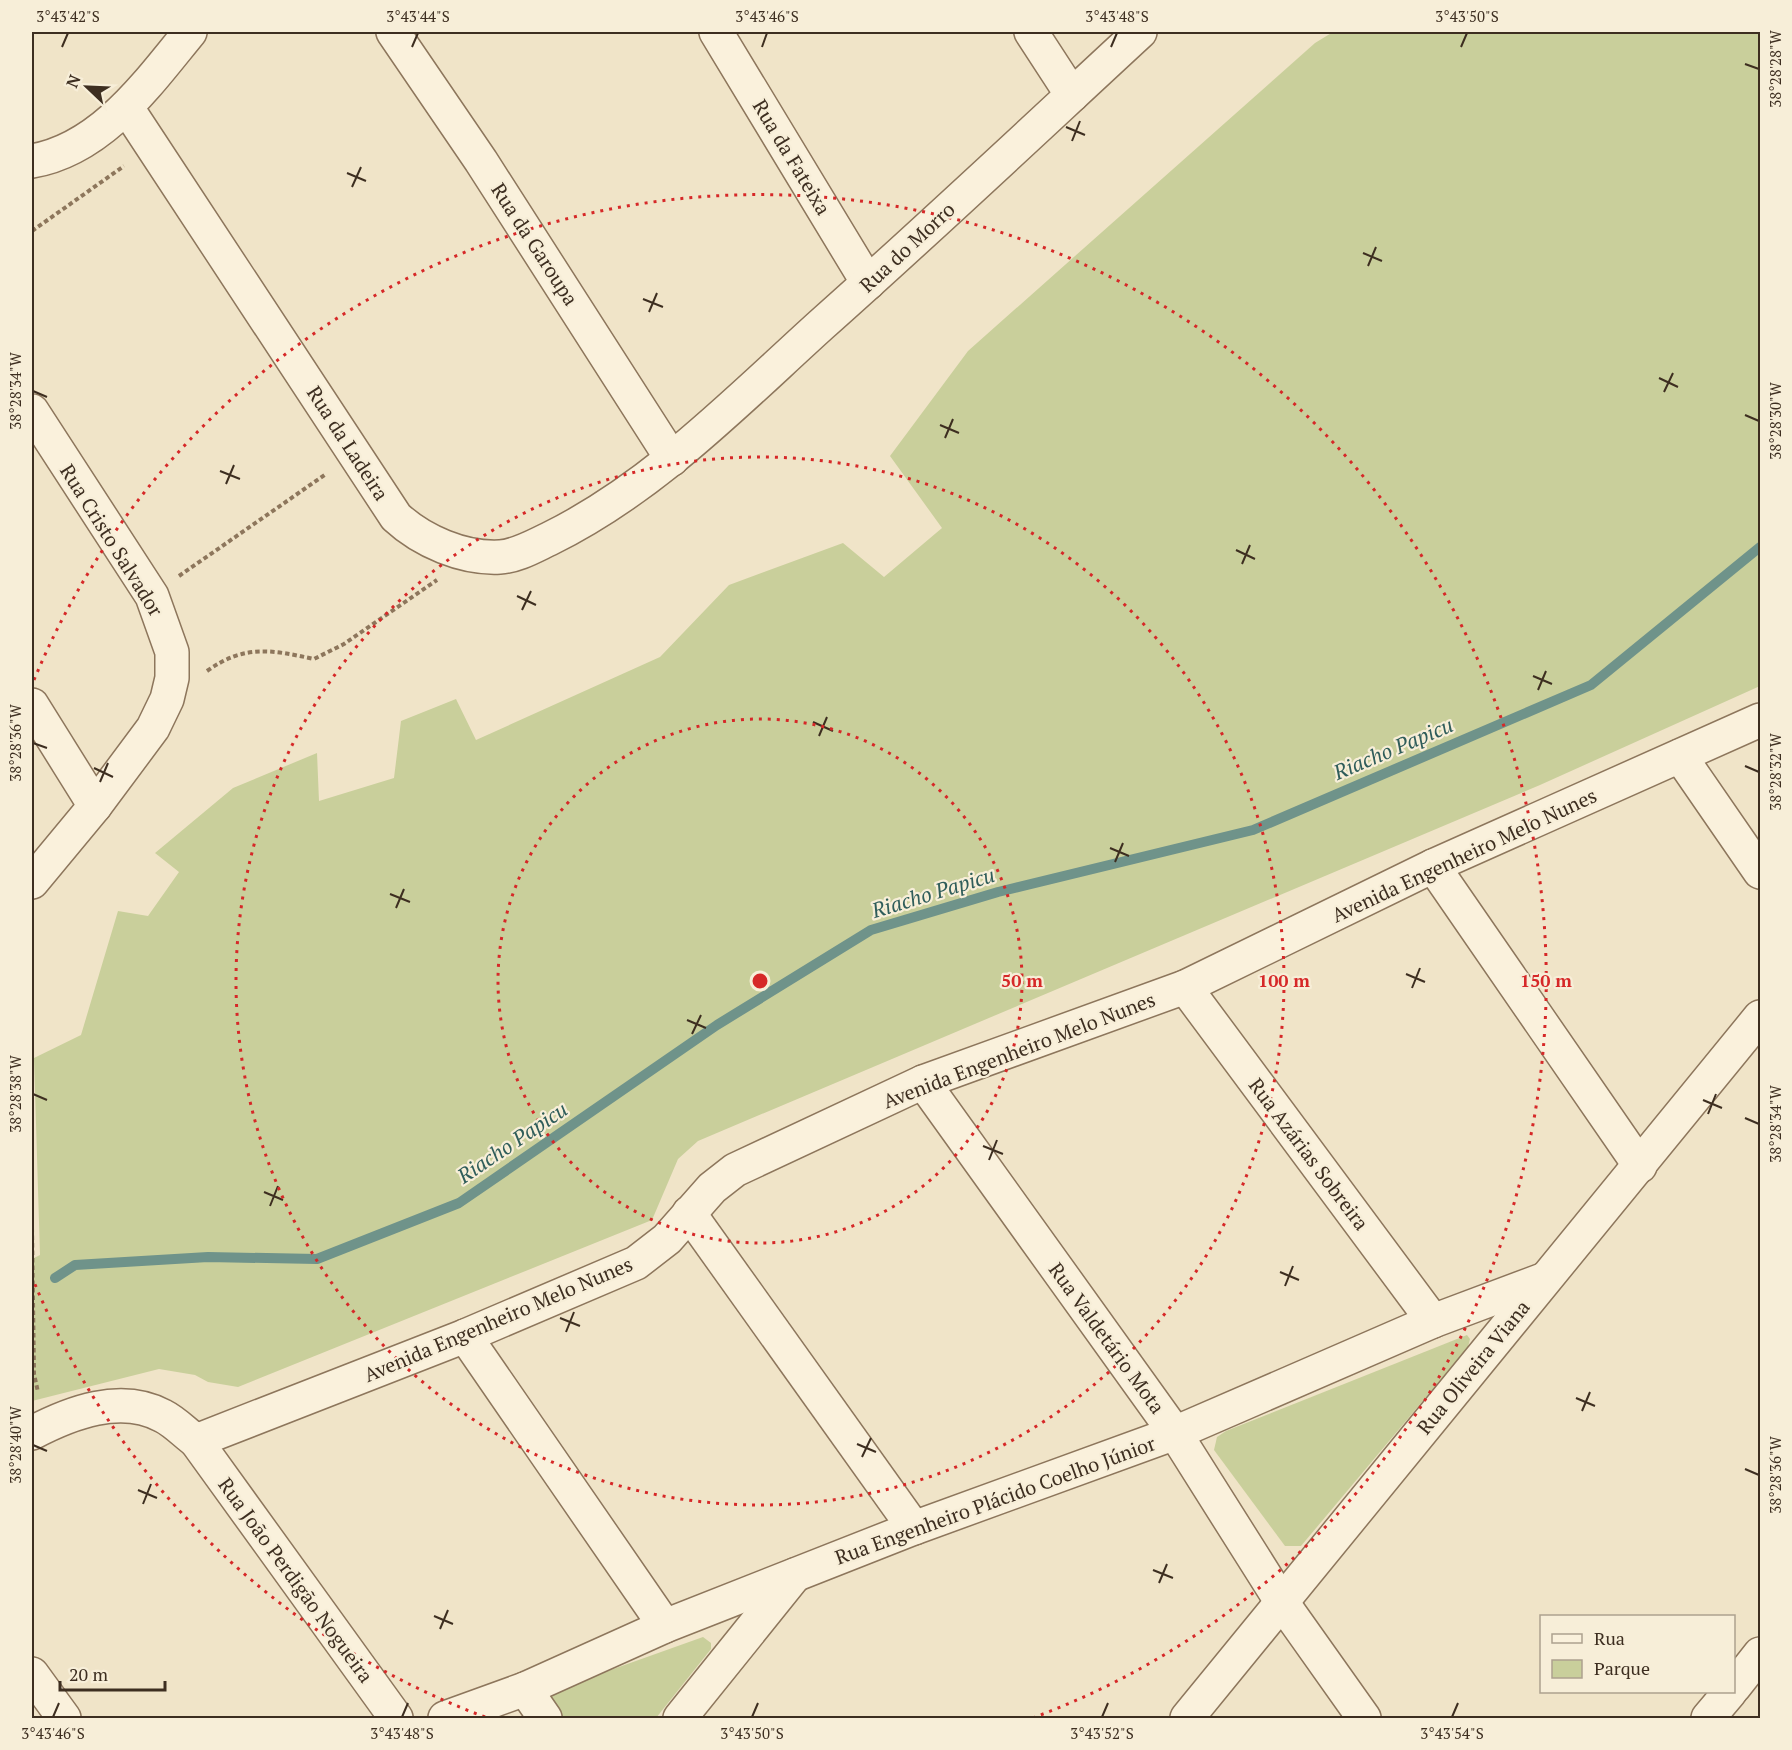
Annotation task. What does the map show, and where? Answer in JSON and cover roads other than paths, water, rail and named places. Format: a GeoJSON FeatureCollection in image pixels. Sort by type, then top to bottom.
{"type":"FeatureCollection","features":[{"type":"Feature","properties":{"kind":"street"},"geometry":{"type":"LineString","coordinates":[[32,161],[76,144],[127,108],[190,32]]}},
{"type":"Feature","properties":{"kind":"street","name":"Rua da Garoupa"},"geometry":{"type":"LineString","coordinates":[[393,32],[488,171],[672,459]]}},
{"type":"Feature","properties":{"kind":"street","name":"Rua da Fateixa"},"geometry":{"type":"LineString","coordinates":[[716,32],[868,283]]}},
{"type":"Feature","properties":{"kind":"street"},"geometry":{"type":"LineString","coordinates":[[1031,32],[1072,95]]}},
{"type":"Feature","properties":{"kind":"street","name":"Rua do Morro"},"geometry":{"type":"LineString","coordinates":[[672,459],[868,283],[1140,32]]}},
{"type":"Feature","properties":{"kind":"street","name":"Rua da Ladeira"},"geometry":{"type":"LineString","coordinates":[[127,108],[396,517],[415,534],[475,554],[501,557],[524,551],[577,525],[672,459]]}},
{"type":"Feature","properties":{"kind":"street","name":"Rua Cristo Salvador"},"geometry":{"type":"LineString","coordinates":[[32,411],[152,596],[172,652],[172,678],[167,699],[153,728],[95,806],[32,882]]}},
{"type":"Feature","properties":{"kind":"street"},"geometry":{"type":"LineString","coordinates":[[32,705],[95,806]]}},
{"type":"Feature","properties":{"kind":"street","name":"Avenida Engenheiro Melo Nunes"},"geometry":{"type":"LineString","coordinates":[[196,1441],[465,1336],[636,1263],[667,1239],[712,1188],[735,1170],[923,1082],[1185,987],[1433,866],[1761,720]]}},
{"type":"Feature","properties":{"kind":"street"},"geometry":{"type":"LineString","coordinates":[[1680,756],[1761,872]]}},
{"type":"Feature","properties":{"kind":"street"},"geometry":{"type":"LineString","coordinates":[[1433,866],[1640,1166]]}},
{"type":"Feature","properties":{"kind":"street","name":"Rua Azárias Sobreira"},"geometry":{"type":"LineString","coordinates":[[1185,987],[1433,1321]]}},
{"type":"Feature","properties":{"kind":"street","name":"Rua Oliveira Viana"},"geometry":{"type":"LineString","coordinates":[[1187,1719],[1281,1601],[1761,1017]]}},
{"type":"Feature","properties":{"kind":"street","name":"Rua Valdetário Mota"},"geometry":{"type":"LineString","coordinates":[[923,1082],[1175,1433],[1281,1601],[1364,1719]]}},
{"type":"Feature","properties":{"kind":"street"},"geometry":{"type":"LineString","coordinates":[[689,1213],[914,1528]]}},
{"type":"Feature","properties":{"kind":"street","name":"Rua Engenheiro Plácido Coelho Júnior"},"geometry":{"type":"LineString","coordinates":[[445,1719],[525,1689],[665,1626],[796,1574],[914,1528],[1175,1433],[1433,1321],[1545,1279]]}},
{"type":"Feature","properties":{"kind":"street"},"geometry":{"type":"LineString","coordinates":[[465,1336],[665,1626]]}},
{"type":"Feature","properties":{"kind":"street"},"geometry":{"type":"LineString","coordinates":[[39,1429],[93,1408],[125,1404],[163,1415],[196,1441]]}},
{"type":"Feature","properties":{"kind":"street","name":"Rua João Perdigão Nogueira"},"geometry":{"type":"LineString","coordinates":[[196,1441],[396,1719]]}},
{"type":"Feature","properties":{"kind":"street"},"geometry":{"type":"LineString","coordinates":[[680,1719],[796,1574]]}},
{"type":"Feature","properties":{"kind":"street"},"geometry":{"type":"LineString","coordinates":[[1735,1686],[1761,1654]]}},
{"type":"Feature","properties":{"kind":"street"},"geometry":{"type":"LineString","coordinates":[[32,1674],[64,1719]]}},
{"type":"Feature","properties":{"kind":"street"},"geometry":{"type":"LineString","coordinates":[[525,1689],[545,1719]]}},
{"type":"Feature","properties":{"kind":"street"},"geometry":{"type":"LineString","coordinates":[[1708,1719],[1729,1693]]}},
{"type":"Feature","properties":{"kind":"waterway","name":"Riacho Papicu"},"geometry":{"type":"LineString","coordinates":[[55,1278],[75,1265],[208,1257],[317,1259],[459,1203],[717,1025],[871,930],[998,892],[1253,830],[1591,685],[1760,547]]}}]}
